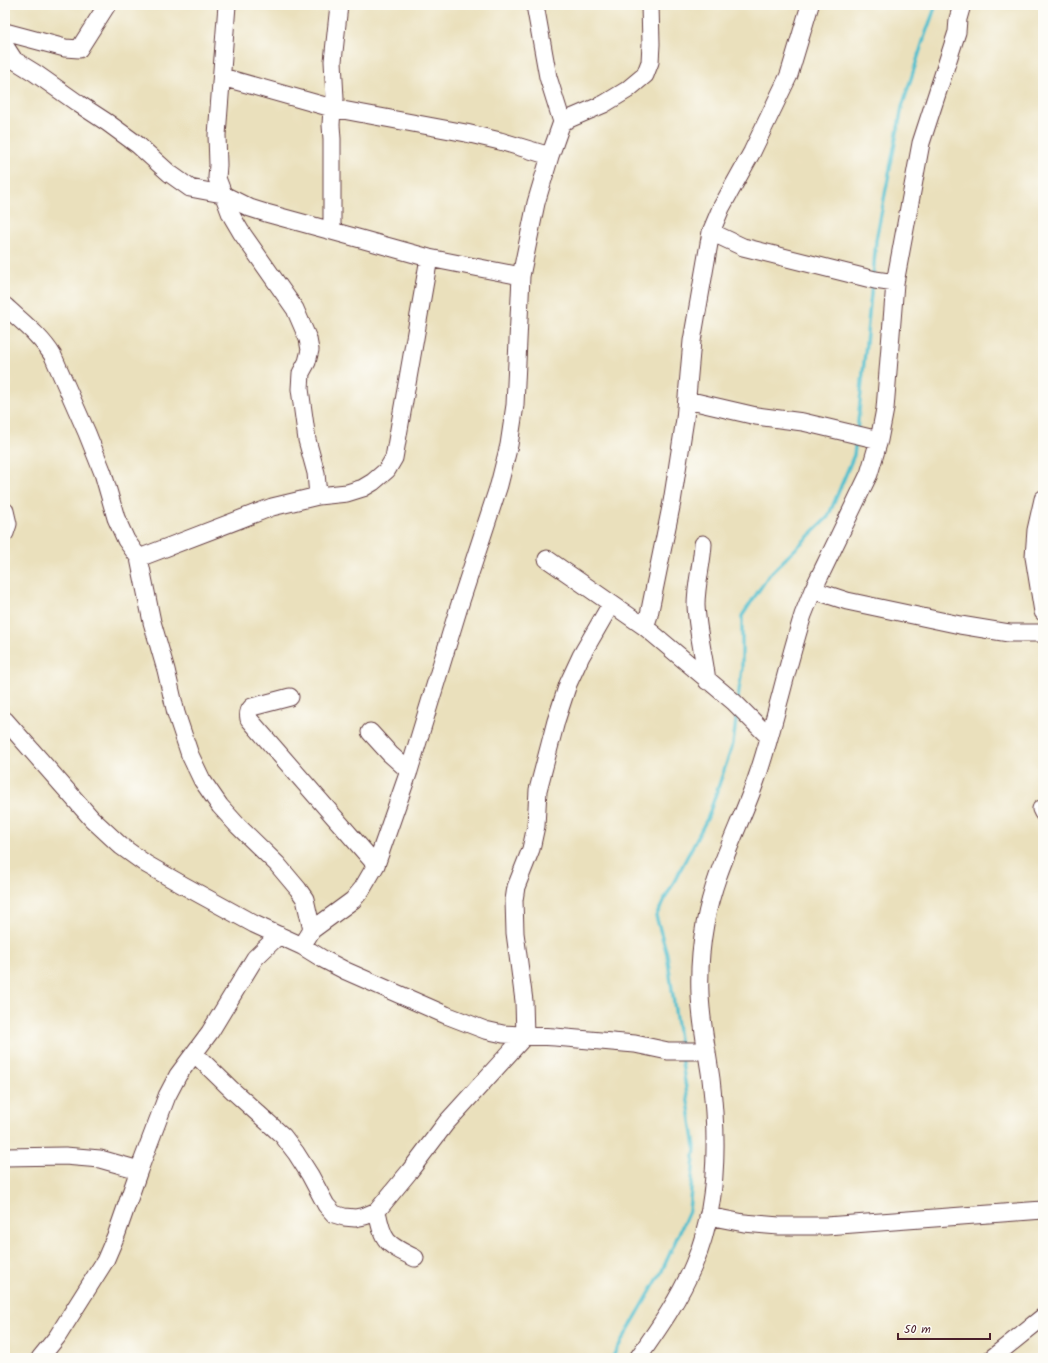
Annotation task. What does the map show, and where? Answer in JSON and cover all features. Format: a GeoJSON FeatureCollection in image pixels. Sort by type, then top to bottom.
{"type":"FeatureCollection","features":[{"type":"Feature","properties":{"kind":"street"},"geometry":{"type":"LineString","coordinates":[[5,32],[65,48],[79,50],[107,5]]}},
{"type":"Feature","properties":{"kind":"street"},"geometry":{"type":"LineString","coordinates":[[227,5],[217,135],[217,178],[231,215],[241,232],[295,309],[308,339],[310,350],[307,362],[301,374],[300,389],[307,440],[316,473],[318,496]]}},
{"type":"Feature","properties":{"kind":"street"},"geometry":{"type":"LineString","coordinates":[[332,231],[332,108],[335,99],[333,61],[339,5]]}},
{"type":"Feature","properties":{"kind":"street"},"geometry":{"type":"LineString","coordinates":[[302,946],[312,930],[353,900],[362,889],[376,865],[409,771],[460,603],[499,485],[509,445],[515,405],[520,276],[536,203],[562,122],[548,77],[535,5]]}},
{"type":"Feature","properties":{"kind":"street"},"geometry":{"type":"LineString","coordinates":[[562,122],[604,104],[627,90],[645,75],[650,62],[650,5]]}},
{"type":"Feature","properties":{"kind":"street"},"geometry":{"type":"LineString","coordinates":[[645,627],[649,615],[672,502],[683,438],[692,342],[711,232],[720,208],[752,152],[789,75],[810,5]]}},
{"type":"Feature","properties":{"kind":"street"},"geometry":{"type":"LineString","coordinates":[[638,1358],[663,1323],[686,1282],[703,1239],[708,1216],[714,1160],[713,1101],[700,994],[701,956],[705,924],[712,894],[721,866],[754,785],[803,615],[813,590],[869,474],[879,440],[885,408],[894,283],[921,143],[957,32],[958,19],[962,5]]}},
{"type":"Feature","properties":{"kind":"street"},"geometry":{"type":"LineString","coordinates":[[957,32],[966,21],[972,5]]}},
{"type":"Feature","properties":{"kind":"street"},"geometry":{"type":"LineString","coordinates":[[5,46],[14,60],[108,123],[138,145],[169,173],[190,188],[222,194],[255,210],[429,258],[520,276]]}},
{"type":"Feature","properties":{"kind":"street"},"geometry":{"type":"LineString","coordinates":[[222,77],[332,108],[466,133],[500,141],[550,156]]}},
{"type":"Feature","properties":{"kind":"street"},"geometry":{"type":"LineString","coordinates":[[711,232],[743,247],[875,280],[894,283]]}},
{"type":"Feature","properties":{"kind":"street"},"geometry":{"type":"LineString","coordinates":[[139,558],[272,507],[318,496],[347,493],[363,488],[387,470],[394,458],[429,258]]}},
{"type":"Feature","properties":{"kind":"street"},"geometry":{"type":"LineString","coordinates":[[5,306],[48,347],[53,356],[103,473],[118,525],[126,540],[139,558],[152,622],[166,670],[176,713],[190,755],[202,780],[220,806],[277,864],[298,889],[304,899],[312,930]]}},
{"type":"Feature","properties":{"kind":"street"},"geometry":{"type":"LineString","coordinates":[[687,400],[756,416],[803,422],[879,440]]}},
{"type":"Feature","properties":{"kind":"street"},"geometry":{"type":"LineString","coordinates":[[1043,499],[1036,530],[1034,557],[1043,612]]}},
{"type":"Feature","properties":{"kind":"street"},"geometry":{"type":"LineString","coordinates":[[5,511],[8,524],[5,533]]}},
{"type":"Feature","properties":{"kind":"street"},"geometry":{"type":"LineString","coordinates":[[703,544],[696,603],[707,680]]}},
{"type":"Feature","properties":{"kind":"street"},"geometry":{"type":"LineString","coordinates":[[547,559],[645,627],[734,702],[769,736]]}},
{"type":"Feature","properties":{"kind":"street"},"geometry":{"type":"LineString","coordinates":[[813,590],[847,601],[960,625],[1009,633],[1043,633]]}},
{"type":"Feature","properties":{"kind":"street"},"geometry":{"type":"LineString","coordinates":[[195,1054],[283,1136],[310,1175],[326,1205],[334,1214],[355,1218],[377,1211],[446,1123],[525,1036],[524,1001],[515,933],[514,900],[516,887],[531,849],[536,826],[538,790],[556,721],[568,684],[581,656],[611,604]]}},
{"type":"Feature","properties":{"kind":"street"},"geometry":{"type":"LineString","coordinates":[[290,697],[252,707],[249,710],[249,719],[376,865]]}},
{"type":"Feature","properties":{"kind":"street"},"geometry":{"type":"LineString","coordinates":[[5,720],[92,819],[121,846],[146,864],[181,884],[254,924],[302,946],[322,959],[346,971],[466,1024],[503,1034],[635,1044],[668,1051],[707,1051]]}},
{"type":"Feature","properties":{"kind":"street"},"geometry":{"type":"LineString","coordinates":[[370,732],[390,754],[409,771]]}},
{"type":"Feature","properties":{"kind":"street"},"geometry":{"type":"LineString","coordinates":[[40,1358],[57,1337],[105,1261],[117,1233],[138,1170],[167,1096],[178,1075],[195,1054],[255,958],[279,935]]}},
{"type":"Feature","properties":{"kind":"street"},"geometry":{"type":"LineString","coordinates":[[5,1157],[65,1156],[100,1159],[138,1170]]}},
{"type":"Feature","properties":{"kind":"street"},"geometry":{"type":"LineString","coordinates":[[708,1216],[744,1223],[778,1226],[826,1226],[1043,1210]]}},
{"type":"Feature","properties":{"kind":"street"},"geometry":{"type":"LineString","coordinates":[[377,1211],[381,1230],[385,1239],[393,1247],[415,1258]]}},
{"type":"Feature","properties":{"kind":"street"},"geometry":{"type":"LineString","coordinates":[[992,1358],[1043,1317]]}},
{"type":"Feature","properties":{"kind":"waterway"},"geometry":{"type":"LineString","coordinates":[[873,276],[876,240],[902,107],[936,5]]}},
{"type":"Feature","properties":{"kind":"waterway"},"geometry":{"type":"LineString","coordinates":[[857,431],[872,284]]}},
{"type":"Feature","properties":{"kind":"waterway"},"geometry":{"type":"LineString","coordinates":[[738,698],[742,669],[742,616],[769,575],[828,517],[854,455],[856,439]]}},
{"type":"Feature","properties":{"kind":"waterway"},"geometry":{"type":"LineString","coordinates":[[680,1046],[667,954],[656,916],[708,817],[733,744],[737,712]]}},
{"type":"Feature","properties":{"kind":"waterway"},"geometry":{"type":"LineString","coordinates":[[612,1358],[661,1273],[689,1211],[695,1147],[681,1056]]}}]}
